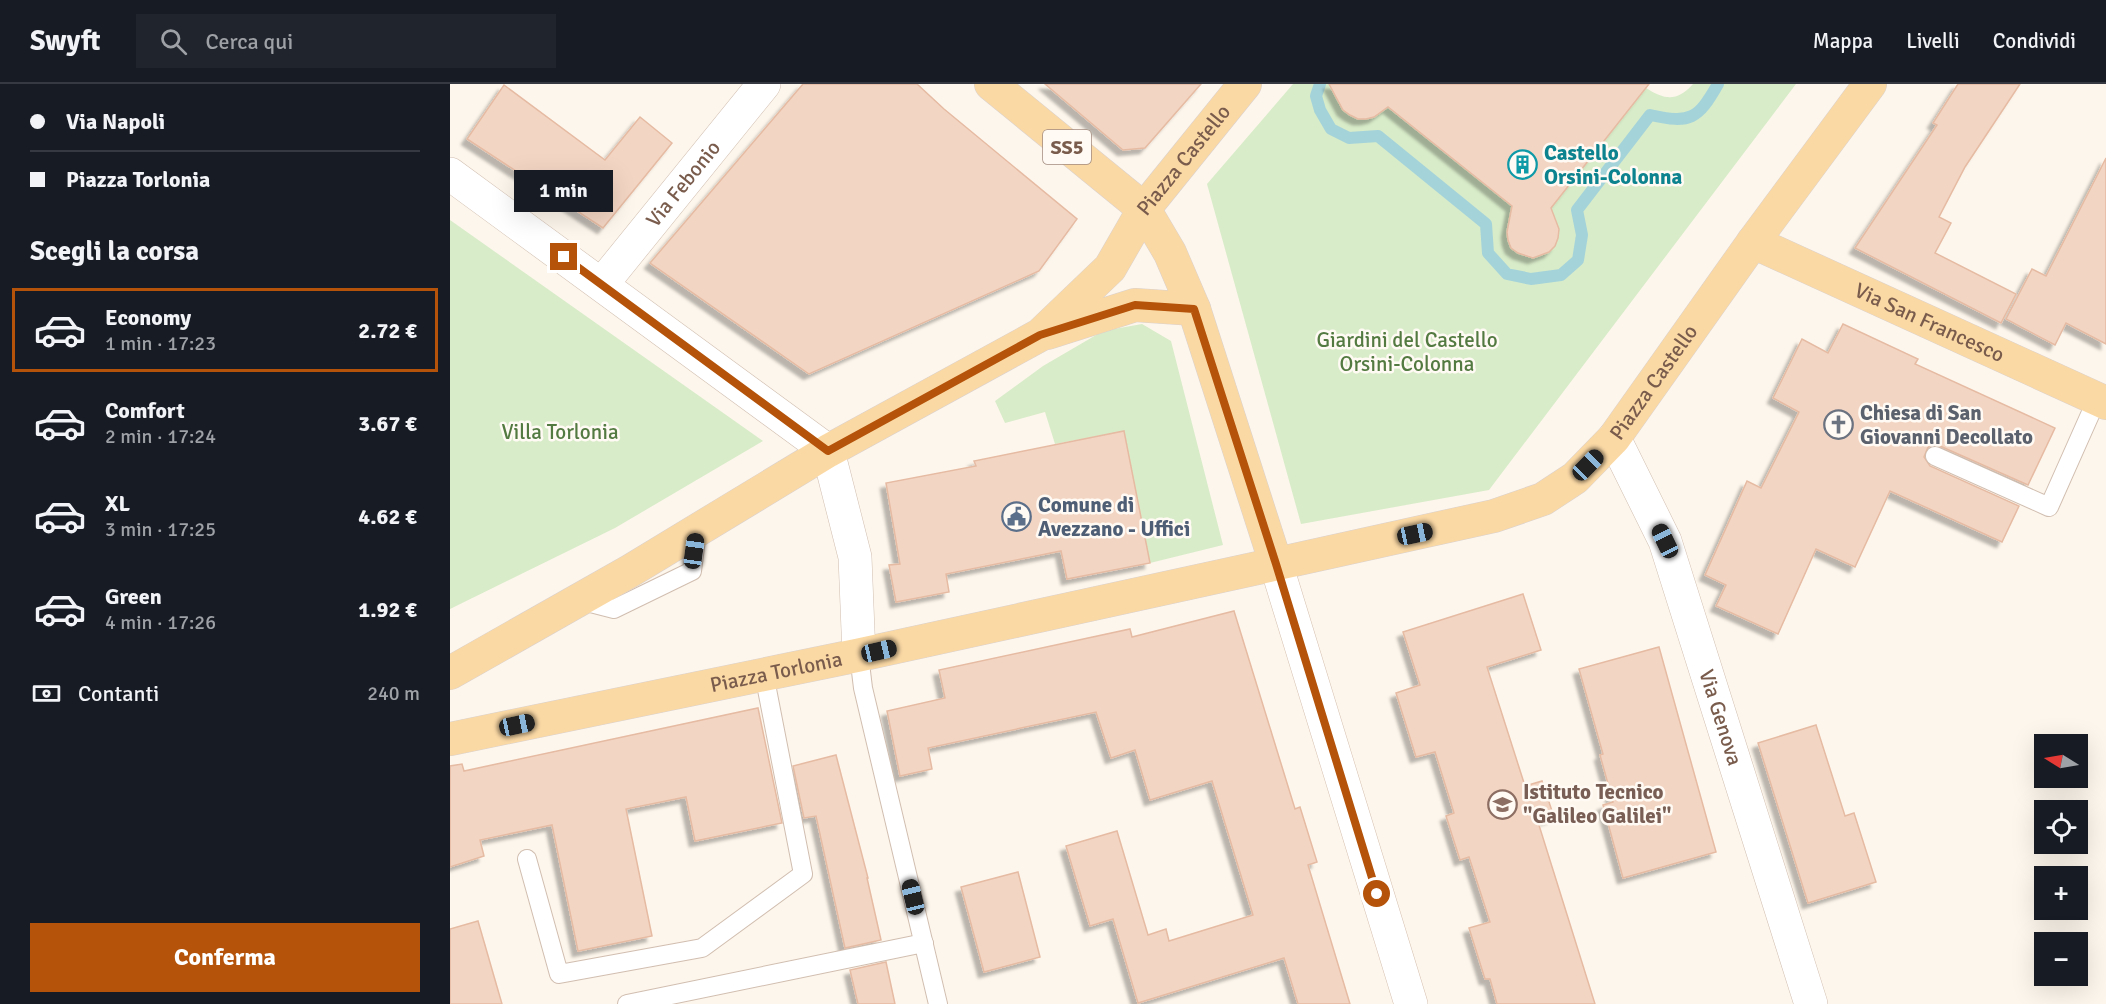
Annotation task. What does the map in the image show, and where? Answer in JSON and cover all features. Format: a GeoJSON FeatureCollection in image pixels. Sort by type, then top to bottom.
{"type":"FeatureCollection","features":[{"type":"Feature","properties":{"kind":"main road","name":"SS5"},"geometry":{"type":"LineString","coordinates":[[991,84],[1144,209]]}},
{"type":"Feature","properties":{"kind":"main road","name":"Piazza Castello"},"geometry":{"type":"LineString","coordinates":[[1245,84],[1144,209],[1170,253],[1194,309],[1276,564],[1494,516],[1543,499],[1575,478],[1614,438],[1753,242],[1870,84]]}},
{"type":"Feature","properties":{"kind":"main road"},"geometry":{"type":"LineString","coordinates":[[1040,335],[1110,268],[1144,209]]}},
{"type":"Feature","properties":{"kind":"main road","name":"Via San Francesco"},"geometry":{"type":"LineString","coordinates":[[1753,242],[2102,401]]}},
{"type":"Feature","properties":{"kind":"main road"},"geometry":{"type":"LineString","coordinates":[[450,673],[697,531],[828,451],[1040,335],[1135,305],[1194,309]]}},
{"type":"Feature","properties":{"kind":"main road","name":"Piazza Torlonia"},"geometry":{"type":"LineString","coordinates":[[450,739],[860,655],[1276,564]]}},
{"type":"Feature","properties":{"kind":"street","name":"Via Febonio"},"geometry":{"type":"LineString","coordinates":[[602,284],[765,84]]}},
{"type":"Feature","properties":{"kind":"street"},"geometry":{"type":"LineString","coordinates":[[450,174],[828,451],[855,557],[860,655]]}},
{"type":"Feature","properties":{"kind":"street","name":"Via Genova"},"geometry":{"type":"LineString","coordinates":[[1614,438],[1665,541],[1811,1004]]}},
{"type":"Feature","properties":{"kind":"street"},"geometry":{"type":"LineString","coordinates":[[1276,564],[1410,1004]]}},
{"type":"Feature","properties":{"kind":"lane"},"geometry":{"type":"LineString","coordinates":[[1935,456],[2049,507],[2102,401]]}},
{"type":"Feature","properties":{"kind":"lane"},"geometry":{"type":"LineString","coordinates":[[860,655],[863,688],[938,1004]]}},
{"type":"Feature","properties":{"kind":"lane"},"geometry":{"type":"LineString","coordinates":[[526,859],[559,974],[702,948],[803,874],[764,674]]}},
{"type":"Feature","properties":{"kind":"lane"},"geometry":{"type":"LineString","coordinates":[[627,1004],[924,943]]}},
{"type":"Feature","properties":{"kind":"green space","name":"Giardini del Castello Orsini-Colonna"},"geometry":{"type":"Polygon","coordinates":[[[1293,84],[1339,84],[1343,110],[1355,117],[1371,117],[1387,107],[1518,211],[1510,220],[1507,230],[1508,239],[1518,253],[1538,256],[1549,252],[1548,212],[1646,88],[1659,95],[1671,97],[1682,94],[1693,84],[1796,84],[1489,490],[1301,524],[1207,184],[1293,84]]]}},
{"type":"Feature","properties":{"kind":"green space","name":"Villa Torlonia"},"geometry":{"type":"Polygon","coordinates":[[[450,220],[763,441],[615,528],[450,609],[450,220]]]}},
{"type":"Feature","properties":{"kind":"green space"},"geometry":{"type":"Polygon","coordinates":[[[1142,324],[1171,341],[1223,545],[1150,563],[1124,431],[1055,444],[1045,412],[1005,423],[995,401],[1043,366],[1103,331],[1142,324]]]}},
{"type":"Feature","properties":{"kind":"building"},"geometry":{"type":"Polygon","coordinates":[[[803,84],[917,84],[1077,219],[1039,271],[809,374],[650,263],[803,84]]]}},
{"type":"Feature","properties":{"kind":"building"},"geometry":{"type":"Polygon","coordinates":[[[1045,84],[1201,84],[1145,148],[1123,150],[1045,84]]]}},
{"type":"Feature","properties":{"kind":"building","name":"Castello Orsini-Colonna"},"geometry":{"type":"Polygon","coordinates":[[[1329,84],[1649,84],[1551,208],[1559,229],[1558,238],[1555,246],[1549,252],[1533,258],[1511,248],[1507,232],[1512,206],[1388,107],[1374,117],[1366,119],[1358,119],[1350,115],[1343,110],[1329,84]]]}},
{"type":"Feature","properties":{"kind":"building"},"geometry":{"type":"Polygon","coordinates":[[[1958,84],[2020,84],[1965,167],[1939,217],[1951,223],[1935,253],[2016,294],[2001,323],[1855,248],[1937,125],[1933,123],[1958,84]]]}},
{"type":"Feature","properties":{"kind":"building"},"geometry":{"type":"Polygon","coordinates":[[[504,85],[605,160],[640,117],[672,143],[603,228],[467,139],[504,85]]]}},
{"type":"Feature","properties":{"kind":"building"},"geometry":{"type":"Polygon","coordinates":[[[2106,158],[2106,344],[2066,323],[2055,345],[2006,319],[2032,269],[2046,276],[2106,158]]]}},
{"type":"Feature","properties":{"kind":"building"},"geometry":{"type":"Polygon","coordinates":[[[1843,324],[1918,359],[1915,364],[2055,428],[2028,485],[1940,446],[1928,447],[1924,457],[1930,466],[2019,506],[2002,542],[1890,491],[1855,567],[1816,549],[1778,634],[1716,606],[1726,585],[1705,575],[1747,481],[1761,488],[1799,412],[1773,398],[1802,339],[1828,353],[1843,324]]]}},
{"type":"Feature","properties":{"kind":"building","name":"Comune di Avezzano - Uffici"},"geometry":{"type":"Polygon","coordinates":[[[1124,431],[1150,563],[1067,579],[1061,551],[946,574],[949,592],[896,602],[889,565],[900,564],[886,483],[976,466],[974,461],[1124,431]]]}},
{"type":"Feature","properties":{"kind":"building"},"geometry":{"type":"Polygon","coordinates":[[[1523,594],[1541,650],[1487,667],[1525,786],[1542,781],[1554,817],[1538,822],[1595,1004],[1497,1004],[1490,979],[1485,979],[1469,928],[1490,922],[1469,857],[1460,860],[1446,816],[1454,813],[1435,752],[1416,757],[1396,693],[1420,685],[1403,632],[1523,594]]]}},
{"type":"Feature","properties":{"kind":"building"},"geometry":{"type":"Polygon","coordinates":[[[1234,611],[1295,809],[1300,807],[1317,862],[1308,865],[1350,1004],[1298,1004],[1284,958],[1138,1003],[1113,919],[1090,926],[1066,846],[1117,831],[1148,935],[1166,929],[1169,941],[1253,915],[1212,781],[1150,800],[1135,750],[1111,758],[1096,712],[928,748],[932,769],[900,776],[887,711],[945,698],[939,670],[1130,629],[1132,637],[1234,611]]]}},
{"type":"Feature","properties":{"kind":"building"},"geometry":{"type":"Polygon","coordinates":[[[1659,647],[1716,852],[1623,878],[1603,805],[1613,802],[1600,755],[1603,754],[1579,669],[1659,647]]]}},
{"type":"Feature","properties":{"kind":"building"},"geometry":{"type":"Polygon","coordinates":[[[758,708],[782,823],[695,841],[686,797],[626,809],[652,936],[578,951],[552,825],[480,840],[484,856],[450,867],[450,766],[462,764],[464,771],[758,708]]]}},
{"type":"Feature","properties":{"kind":"building"},"geometry":{"type":"Polygon","coordinates":[[[1816,725],[1845,816],[1854,813],[1876,882],[1808,903],[1758,743],[1816,725]]]}},
{"type":"Feature","properties":{"kind":"building"},"geometry":{"type":"Polygon","coordinates":[[[836,755],[868,878],[881,940],[845,948],[816,816],[804,818],[793,766],[836,755]]]}},
{"type":"Feature","properties":{"kind":"building"},"geometry":{"type":"Polygon","coordinates":[[[1018,872],[1040,957],[984,972],[961,887],[1018,872]]]}},
{"type":"Feature","properties":{"kind":"building"},"geometry":{"type":"Polygon","coordinates":[[[478,921],[502,1004],[450,1004],[450,929],[478,921]]]}},
{"type":"Feature","properties":{"kind":"building"},"geometry":{"type":"Polygon","coordinates":[[[886,962],[895,1004],[858,1004],[850,970],[886,962]]]}},
{"type":"Feature","properties":{"kind":"waterway"},"geometry":{"type":"LineString","coordinates":[[1320,84],[1316,96],[1320,110],[1331,129],[1349,138],[1378,136],[1486,224],[1488,253],[1507,274],[1531,279],[1561,275],[1578,260],[1582,235],[1577,210],[1650,115],[1675,119],[1692,116],[1705,105],[1718,84]]}},
{"type":"Feature","properties":{"kind":"place","name":"Castello Orsini-Colonna"},"geometry":{"type":"Point","coordinates":[1523,165]}},
{"type":"Feature","properties":{"kind":"place","name":"Chiesa di San Giovanni Decollato"},"geometry":{"type":"Point","coordinates":[1839,425]}},
{"type":"Feature","properties":{"kind":"place","name":"Comune di Avezzano - Uffici"},"geometry":{"type":"Point","coordinates":[1017,517]}},
{"type":"Feature","properties":{"kind":"place","name":"Istituto Tecnico \"Galileo Galilei\""},"geometry":{"type":"Point","coordinates":[1502,804]}},
{"type":"Feature","properties":{"kind":"route"},"geometry":{"type":"LineString","coordinates":[[564,257],[828,451],[1040,335],[1135,305],[1194,309],[1276,564],[1377,894]]}}]}
